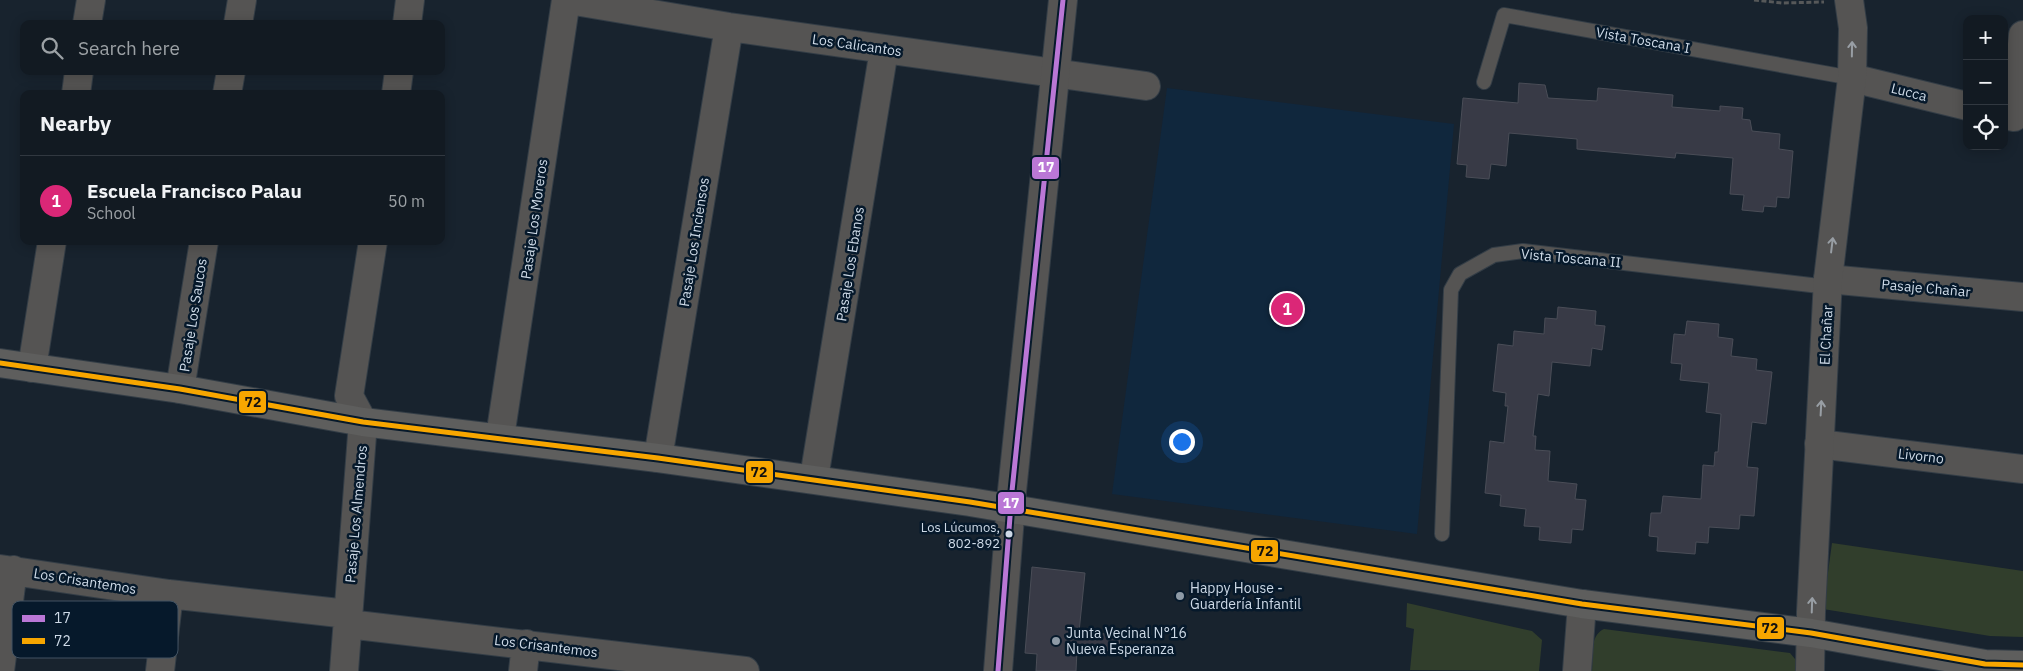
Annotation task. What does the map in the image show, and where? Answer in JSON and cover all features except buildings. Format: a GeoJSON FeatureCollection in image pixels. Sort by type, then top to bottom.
{"type":"FeatureCollection","features":[{"type":"Feature","properties":{"kind":"main road"},"geometry":{"type":"LineString","coordinates":[[0,363],[180,389],[363,422],[500,437],[814,478],[1012,508],[1582,604],[1811,633],[1985,667],[2023,665]]}},
{"type":"Feature","properties":{"kind":"street"},"geometry":{"type":"LineString","coordinates":[[88,20],[91,0]]}},
{"type":"Feature","properties":{"kind":"street"},"geometry":{"type":"LineString","coordinates":[[239,20],[242,0]]}},
{"type":"Feature","properties":{"kind":"street"},"geometry":{"type":"LineString","coordinates":[[408,20],[410,0]]}},
{"type":"Feature","properties":{"kind":"street","name":"Los Calicantos"},"geometry":{"type":"LineString","coordinates":[[568,0],[729,27],[1146,86]]}},
{"type":"Feature","properties":{"kind":"street","name":"Pasaje Los Moreros"},"geometry":{"type":"LineString","coordinates":[[500,437],[568,0]]}},
{"type":"Feature","properties":{"kind":"street"},"geometry":{"type":"LineString","coordinates":[[998,671],[1012,508],[1063,0]]}},
{"type":"Feature","properties":{"kind":"street","name":"El Chañar"},"geometry":{"type":"LineString","coordinates":[[1810,671],[1819,444],[1828,283],[1852,78],[1852,28],[1841,0]]}},
{"type":"Feature","properties":{"kind":"street","name":"Pasaje Los Inciensos"},"geometry":{"type":"LineString","coordinates":[[658,458],[729,27]]}},
{"type":"Feature","properties":{"kind":"street"},"geometry":{"type":"LineString","coordinates":[[2008,116],[2014,117],[2023,35]]}},
{"type":"Feature","properties":{"kind":"street","name":"Pasaje Los Ebanos"},"geometry":{"type":"LineString","coordinates":[[814,478],[884,50]]}},
{"type":"Feature","properties":{"kind":"street"},"geometry":{"type":"LineString","coordinates":[[77,90],[78,75]]}},
{"type":"Feature","properties":{"kind":"street"},"geometry":{"type":"LineString","coordinates":[[229,90],[230,75]]}},
{"type":"Feature","properties":{"kind":"street"},"geometry":{"type":"LineString","coordinates":[[397,90],[398,75]]}},
{"type":"Feature","properties":{"kind":"street","name":"Lucca"},"geometry":{"type":"LineString","coordinates":[[1852,78],[1963,105]]}},
{"type":"Feature","properties":{"kind":"street"},"geometry":{"type":"LineString","coordinates":[[32,368],[51,245]]}},
{"type":"Feature","properties":{"kind":"street","name":"Pasaje Los Saucos"},"geometry":{"type":"LineString","coordinates":[[180,389],[203,245]]}},
{"type":"Feature","properties":{"kind":"street"},"geometry":{"type":"LineString","coordinates":[[363,422],[349,396],[372,245]]}},
{"type":"Feature","properties":{"kind":"street","name":"Pasaje Chañar"},"geometry":{"type":"LineString","coordinates":[[1828,283],[2023,298]]}},
{"type":"Feature","properties":{"kind":"street","name":"Pasaje Los Almendros"},"geometry":{"type":"LineString","coordinates":[[344,671],[363,422]]}},
{"type":"Feature","properties":{"kind":"street","name":"Livorno"},"geometry":{"type":"LineString","coordinates":[[1819,444],[2023,469]]}},
{"type":"Feature","properties":{"kind":"street"},"geometry":{"type":"LineString","coordinates":[[0,671],[7,570]]}},
{"type":"Feature","properties":{"kind":"street","name":"Los Crisantemos"},"geometry":{"type":"LineString","coordinates":[[7,570],[687,667],[745,671]]}},
{"type":"Feature","properties":{"kind":"street"},"geometry":{"type":"LineString","coordinates":[[168,601],[169,594]]}},
{"type":"Feature","properties":{"kind":"street"},"geometry":{"type":"LineString","coordinates":[[1577,671],[1582,604]]}},
{"type":"Feature","properties":{"kind":"street"},"geometry":{"type":"LineString","coordinates":[[523,671],[526,644]]}},
{"type":"Feature","properties":{"kind":"street"},"geometry":{"type":"LineString","coordinates":[[160,671],[162,658]]}},
{"type":"Feature","properties":{"kind":"lane","name":"Vista Toscana I"},"geometry":{"type":"LineString","coordinates":[[1484,82],[1504,15],[1852,78]]}},
{"type":"Feature","properties":{"kind":"lane","name":"Vista Toscana II"},"geometry":{"type":"LineString","coordinates":[[1442,534],[1451,290],[1460,274],[1494,255],[1523,251],[1828,283]]}},
{"type":"Feature","properties":{"kind":"path"},"geometry":{"type":"LineString","coordinates":[[1754,0],[1782,3],[1841,0]]}},
{"type":"Feature","properties":{"kind":"shaded area"},"geometry":{"type":"Polygon","coordinates":[[[1167,88],[1454,124],[1417,534],[1112,494],[1167,88]]]}},
{"type":"Feature","properties":{"kind":"green space"},"geometry":{"type":"Polygon","coordinates":[[[1832,543],[2023,571],[2023,637],[1990,636],[1823,609],[1832,543]]]}},
{"type":"Feature","properties":{"kind":"green space"},"geometry":{"type":"Polygon","coordinates":[[[1407,603],[1532,631],[1542,640],[1539,671],[1410,670],[1414,629],[1406,627],[1407,603]]]}},
{"type":"Feature","properties":{"kind":"green space"},"geometry":{"type":"Polygon","coordinates":[[[1604,629],[1790,653],[1800,665],[1800,671],[1592,671],[1594,642],[1599,632],[1604,629]]]}},
{"type":"Feature","properties":{"kind":"transit line","name":"17"},"geometry":{"type":"LineString","coordinates":[[998,671],[1012,491],[1063,0]]}},
{"type":"Feature","properties":{"kind":"transit line","name":"72"},"geometry":{"type":"LineString","coordinates":[[0,363],[180,389],[363,422],[658,458],[970,502],[1582,604],[1811,633],[1985,664],[2023,665]]}},
{"type":"Feature","properties":{"kind":"place","name":"Escuela Francisco Palau"},"geometry":{"type":"Point","coordinates":[1287,309]}},
{"type":"Feature","properties":{"kind":"place","name":"Los Lúcumos, 802-892"},"geometry":{"type":"Point","coordinates":[1009,534]}},
{"type":"Feature","properties":{"kind":"place","name":"Happy House - Guardería Infantil"},"geometry":{"type":"Point","coordinates":[1180,596]}},
{"type":"Feature","properties":{"kind":"place","name":"Junta Vecinal N°16 Nueva Esperanza"},"geometry":{"type":"Point","coordinates":[1056,641]}}]}
